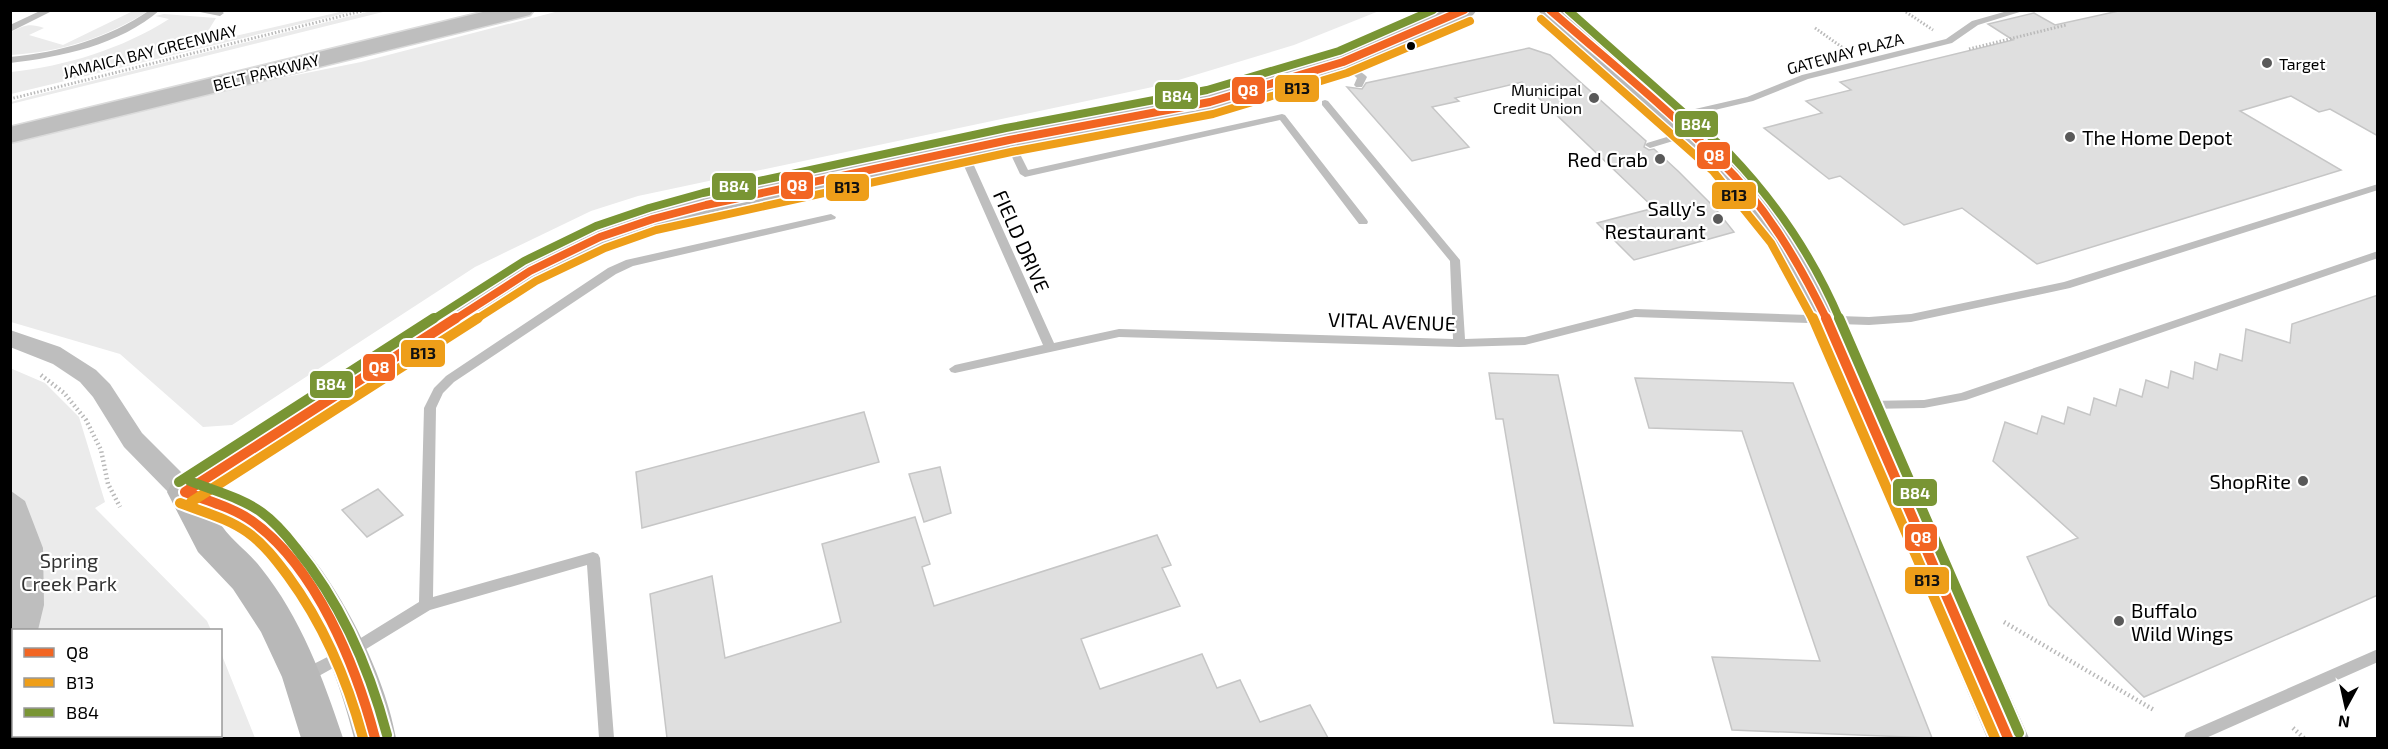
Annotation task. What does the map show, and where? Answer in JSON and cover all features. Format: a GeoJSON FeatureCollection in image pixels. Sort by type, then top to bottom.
{"type":"FeatureCollection","features":[{"type":"Feature","properties":{"kind":"highway"},"geometry":{"type":"LineString","coordinates":[[316,42],[425,10]]}},
{"type":"Feature","properties":{"kind":"highway","name":"BELT PARKWAY"},"geometry":{"type":"LineString","coordinates":[[10,117],[447,10]]}},
{"type":"Feature","properties":{"kind":"highway","name":"BELT PARKWAY"},"geometry":{"type":"LineString","coordinates":[[10,135],[522,10]]}},
{"type":"Feature","properties":{"kind":"main road"},"geometry":{"type":"LineString","coordinates":[[1082,125],[1294,61],[1415,10]]}},
{"type":"Feature","properties":{"kind":"main road"},"geometry":{"type":"LineString","coordinates":[[185,492],[522,276],[577,247],[624,228],[680,212],[1009,140],[1210,102],[1289,80],[1355,74],[1465,10]]}},
{"type":"Feature","properties":{"kind":"main road"},"geometry":{"type":"LineString","coordinates":[[1549,10],[1681,125],[1735,177],[1784,239],[1810,283],[1827,320],[2008,738]]}},
{"type":"Feature","properties":{"kind":"main road"},"geometry":{"type":"LineString","coordinates":[[185,492],[248,518],[268,535],[314,590],[348,653],[368,708],[375,738]]}},
{"type":"Feature","properties":{"kind":"main road"},"geometry":{"type":"LineString","coordinates":[[185,492],[211,541],[247,578],[285,639],[302,677],[322,738]]}},
{"type":"Feature","properties":{"kind":"street"},"geometry":{"type":"LineString","coordinates":[[10,338],[59,357],[87,375],[108,398],[133,439],[160,470],[185,492]]}},
{"type":"Feature","properties":{"kind":"lane"},"geometry":{"type":"LineString","coordinates":[[10,29],[50,10]]}},
{"type":"Feature","properties":{"kind":"lane"},"geometry":{"type":"LineString","coordinates":[[10,60],[47,55],[84,45],[122,31],[156,10]]}},
{"type":"Feature","properties":{"kind":"lane"},"geometry":{"type":"LineString","coordinates":[[194,10],[220,13]]}},
{"type":"Feature","properties":{"kind":"lane","name":"GATEWAY PLAZA"},"geometry":{"type":"LineString","coordinates":[[1650,145],[1681,125],[1805,77],[1950,41],[1975,23],[2022,10]]}},
{"type":"Feature","properties":{"kind":"lane"},"geometry":{"type":"LineString","coordinates":[[1355,74],[1373,82]]}},
{"type":"Feature","properties":{"kind":"lane"},"geometry":{"type":"LineString","coordinates":[[1325,104],[1455,260],[1460,343]]}},
{"type":"Feature","properties":{"kind":"lane"},"geometry":{"type":"LineString","coordinates":[[1009,140],[1026,174],[1282,117],[1363,222]]}},
{"type":"Feature","properties":{"kind":"lane","name":"FIELD DRIVE"},"geometry":{"type":"LineString","coordinates":[[963,150],[1050,347]]}},
{"type":"Feature","properties":{"kind":"lane","name":"VITAL AVENUE"},"geometry":{"type":"LineString","coordinates":[[955,369],[1119,333],[1460,343],[1525,341],[1635,313],[1879,321],[1930,315],[2066,285],[2378,187]]}},
{"type":"Feature","properties":{"kind":"lane"},"geometry":{"type":"LineString","coordinates":[[426,605],[430,408],[438,391],[450,379],[612,271],[630,263],[831,217]]}},
{"type":"Feature","properties":{"kind":"lane"},"geometry":{"type":"LineString","coordinates":[[1864,405],[1906,405],[1962,397],[2378,254]]}},
{"type":"Feature","properties":{"kind":"lane"},"geometry":{"type":"LineString","coordinates":[[302,677],[348,653],[426,605],[593,558],[607,738]]}},
{"type":"Feature","properties":{"kind":"lane"},"geometry":{"type":"LineString","coordinates":[[2191,738],[2378,655]]}},
{"type":"Feature","properties":{"kind":"path","name":"JAMAICA BAY GREENWAY"},"geometry":{"type":"LineString","coordinates":[[10,99],[366,10]]}},
{"type":"Feature","properties":{"kind":"path"},"geometry":{"type":"LineString","coordinates":[[1903,10],[1939,34]]}},
{"type":"Feature","properties":{"kind":"path"},"geometry":{"type":"LineString","coordinates":[[1962,50],[2066,25]]}},
{"type":"Feature","properties":{"kind":"path"},"geometry":{"type":"LineString","coordinates":[[1815,28],[1853,54]]}},
{"type":"Feature","properties":{"kind":"path"},"geometry":{"type":"LineString","coordinates":[[37,372],[64,393],[86,420],[101,450],[108,484],[120,507]]}},
{"type":"Feature","properties":{"kind":"path"},"geometry":{"type":"LineString","coordinates":[[2004,622],[2154,710]]}},
{"type":"Feature","properties":{"kind":"path"},"geometry":{"type":"LineString","coordinates":[[2293,728],[2304,738]]}},
{"type":"Feature","properties":{"kind":"green space"},"geometry":{"type":"Polygon","coordinates":[[[375,10],[387,11],[11,104],[11,102],[32,96],[375,10]]]}},
{"type":"Feature","properties":{"kind":"green space"},"geometry":{"type":"Polygon","coordinates":[[[133,11],[148,11],[116,29],[82,42],[47,51],[11,55],[11,32],[23,26],[44,28],[29,35],[63,45],[133,11]]]}},
{"type":"Feature","properties":{"kind":"green space"},"geometry":{"type":"Polygon","coordinates":[[[344,11],[355,11],[11,94],[11,72],[73,61],[132,39],[169,19],[155,16],[164,14],[216,18],[200,44],[344,11]]]}},
{"type":"Feature","properties":{"kind":"green space"},"geometry":{"type":"Polygon","coordinates":[[[559,11],[1379,11],[1294,45],[1162,85],[638,196],[591,211],[475,267],[232,425],[203,427],[120,354],[11,322],[11,143],[201,94],[361,62],[559,11]]]}},
{"type":"Feature","properties":{"kind":"green space","name":"Spring Creek Park"},"geometry":{"type":"Polygon","coordinates":[[[10,368],[45,383],[79,417],[105,502],[95,508],[207,621],[211,629],[12,629],[12,737],[222,737],[222,656],[255,738],[11,738],[10,368]]]}},
{"type":"Feature","properties":{"kind":"shaded area"},"geometry":{"type":"Polygon","coordinates":[[[11,491],[25,501],[43,548],[44,605],[38,629],[12,629],[11,736],[11,491]]]}},
{"type":"Feature","properties":{"kind":"building","name":"The Home Depot"},"geometry":{"type":"Polygon","coordinates":[[[2123,10],[2378,10],[2378,136],[2330,109],[2319,112],[2291,96],[2240,111],[2341,170],[2037,264],[1962,208],[1904,225],[1840,176],[1829,179],[1764,128],[1822,113],[1806,101],[1851,90],[1840,82],[2013,40],[1988,24],[2034,13],[2055,25],[2123,10]]]}},
{"type":"Feature","properties":{"kind":"building"},"geometry":{"type":"Polygon","coordinates":[[[1529,48],[1550,55],[1646,141],[1644,147],[1649,150],[1654,149],[1678,171],[1714,207],[1734,232],[1634,260],[1597,223],[1654,208],[1522,82],[1455,98],[1459,101],[1432,107],[1469,147],[1412,161],[1347,87],[1362,89],[1366,83],[1529,48]]]}},
{"type":"Feature","properties":{"kind":"building"},"geometry":{"type":"Polygon","coordinates":[[[2378,295],[2378,595],[2144,697],[2049,605],[2027,557],[2078,538],[1993,461],[2005,422],[2037,434],[2042,416],[2064,424],[2068,407],[2090,415],[2094,398],[2116,406],[2120,389],[2142,397],[2146,380],[2168,388],[2171,371],[2193,379],[2195,362],[2217,370],[2220,354],[2242,361],[2246,329],[2290,343],[2292,324],[2378,295]]]}},
{"type":"Feature","properties":{"kind":"building"},"geometry":{"type":"Polygon","coordinates":[[[1489,373],[1558,375],[1633,726],[1554,723],[1503,419],[1496,419],[1489,373]]]}},
{"type":"Feature","properties":{"kind":"building"},"geometry":{"type":"Polygon","coordinates":[[[1635,378],[1793,383],[1932,738],[1732,730],[1712,657],[1820,661],[1742,431],[1649,428],[1635,378]]]}},
{"type":"Feature","properties":{"kind":"building"},"geometry":{"type":"Polygon","coordinates":[[[864,412],[879,462],[642,528],[636,472],[864,412]]]}},
{"type":"Feature","properties":{"kind":"building"},"geometry":{"type":"Polygon","coordinates":[[[940,467],[951,513],[924,522],[909,474],[940,467]]]}},
{"type":"Feature","properties":{"kind":"building"},"geometry":{"type":"Polygon","coordinates":[[[378,489],[403,515],[367,537],[342,510],[378,489]]]}},
{"type":"Feature","properties":{"kind":"building"},"geometry":{"type":"Polygon","coordinates":[[[915,517],[930,564],[922,567],[934,606],[1157,535],[1171,565],[1162,568],[1180,606],[1081,639],[1100,689],[1202,654],[1217,688],[1240,680],[1260,722],[1310,705],[1328,738],[667,738],[650,594],[712,576],[725,658],[841,622],[822,544],[915,517]]]}},
{"type":"Feature","properties":{"kind":"transit line","name":"B84"},"geometry":{"type":"LineString","coordinates":[[179,482],[524,261],[596,226],[703,193],[1006,128],[1207,90],[1339,51],[1433,10]]}},
{"type":"Feature","properties":{"kind":"transit line","name":"Q8"},"geometry":{"type":"LineString","coordinates":[[185,492],[530,271],[600,237],[653,219],[706,205],[1009,140],[1210,102],[1343,62],[1464,10]]}},
{"type":"Feature","properties":{"kind":"transit line","name":"Q8"},"geometry":{"type":"LineString","coordinates":[[1550,10],[1721,162],[1781,236],[1806,277],[1827,320],[2008,738]]}},
{"type":"Feature","properties":{"kind":"transit line","name":"B84"},"geometry":{"type":"LineString","coordinates":[[1568,10],[1729,153],[1747,172],[1791,230],[1816,271],[1838,315],[2019,733]]}},
{"type":"Feature","properties":{"kind":"transit line","name":"B13"},"geometry":{"type":"LineString","coordinates":[[1541,19],[1713,171],[1771,243],[1816,325],[1995,738]]}},
{"type":"Feature","properties":{"kind":"transit line","name":"B13"},"geometry":{"type":"LineString","coordinates":[[191,502],[536,281],[605,248],[656,230],[709,217],[1011,152],[1213,114],[1347,73],[1470,21]]}},
{"type":"Feature","properties":{"kind":"transit line","name":"B84"},"geometry":{"type":"LineString","coordinates":[[190,481],[235,498],[261,512],[278,527],[302,555],[331,597],[354,640],[373,687],[387,735]]}},
{"type":"Feature","properties":{"kind":"transit line","name":"Q8"},"geometry":{"type":"LineString","coordinates":[[185,492],[228,508],[252,521],[270,536],[294,564],[321,604],[344,646],[362,691],[375,738]]}},
{"type":"Feature","properties":{"kind":"transit line","name":"B13"},"geometry":{"type":"LineString","coordinates":[[180,503],[224,519],[240,528],[259,542],[277,562],[312,611],[333,651],[350,694],[363,738]]}},
{"type":"Feature","properties":{"kind":"place","name":"Target"},"geometry":{"type":"Point","coordinates":[2267,63]}},
{"type":"Feature","properties":{"kind":"place","name":"Municipal Credit Union"},"geometry":{"type":"Point","coordinates":[1594,98]}},
{"type":"Feature","properties":{"kind":"place","name":"The Home Depot"},"geometry":{"type":"Point","coordinates":[2070,137]}},
{"type":"Feature","properties":{"kind":"place","name":"Red Crab"},"geometry":{"type":"Point","coordinates":[1660,159]}},
{"type":"Feature","properties":{"kind":"place","name":"Sally's Restaurant"},"geometry":{"type":"Point","coordinates":[1718,219]}},
{"type":"Feature","properties":{"kind":"place","name":"ShopRite"},"geometry":{"type":"Point","coordinates":[2303,481]}},
{"type":"Feature","properties":{"kind":"place","name":"Buffalo Wild Wings"},"geometry":{"type":"Point","coordinates":[2119,621]}}]}
